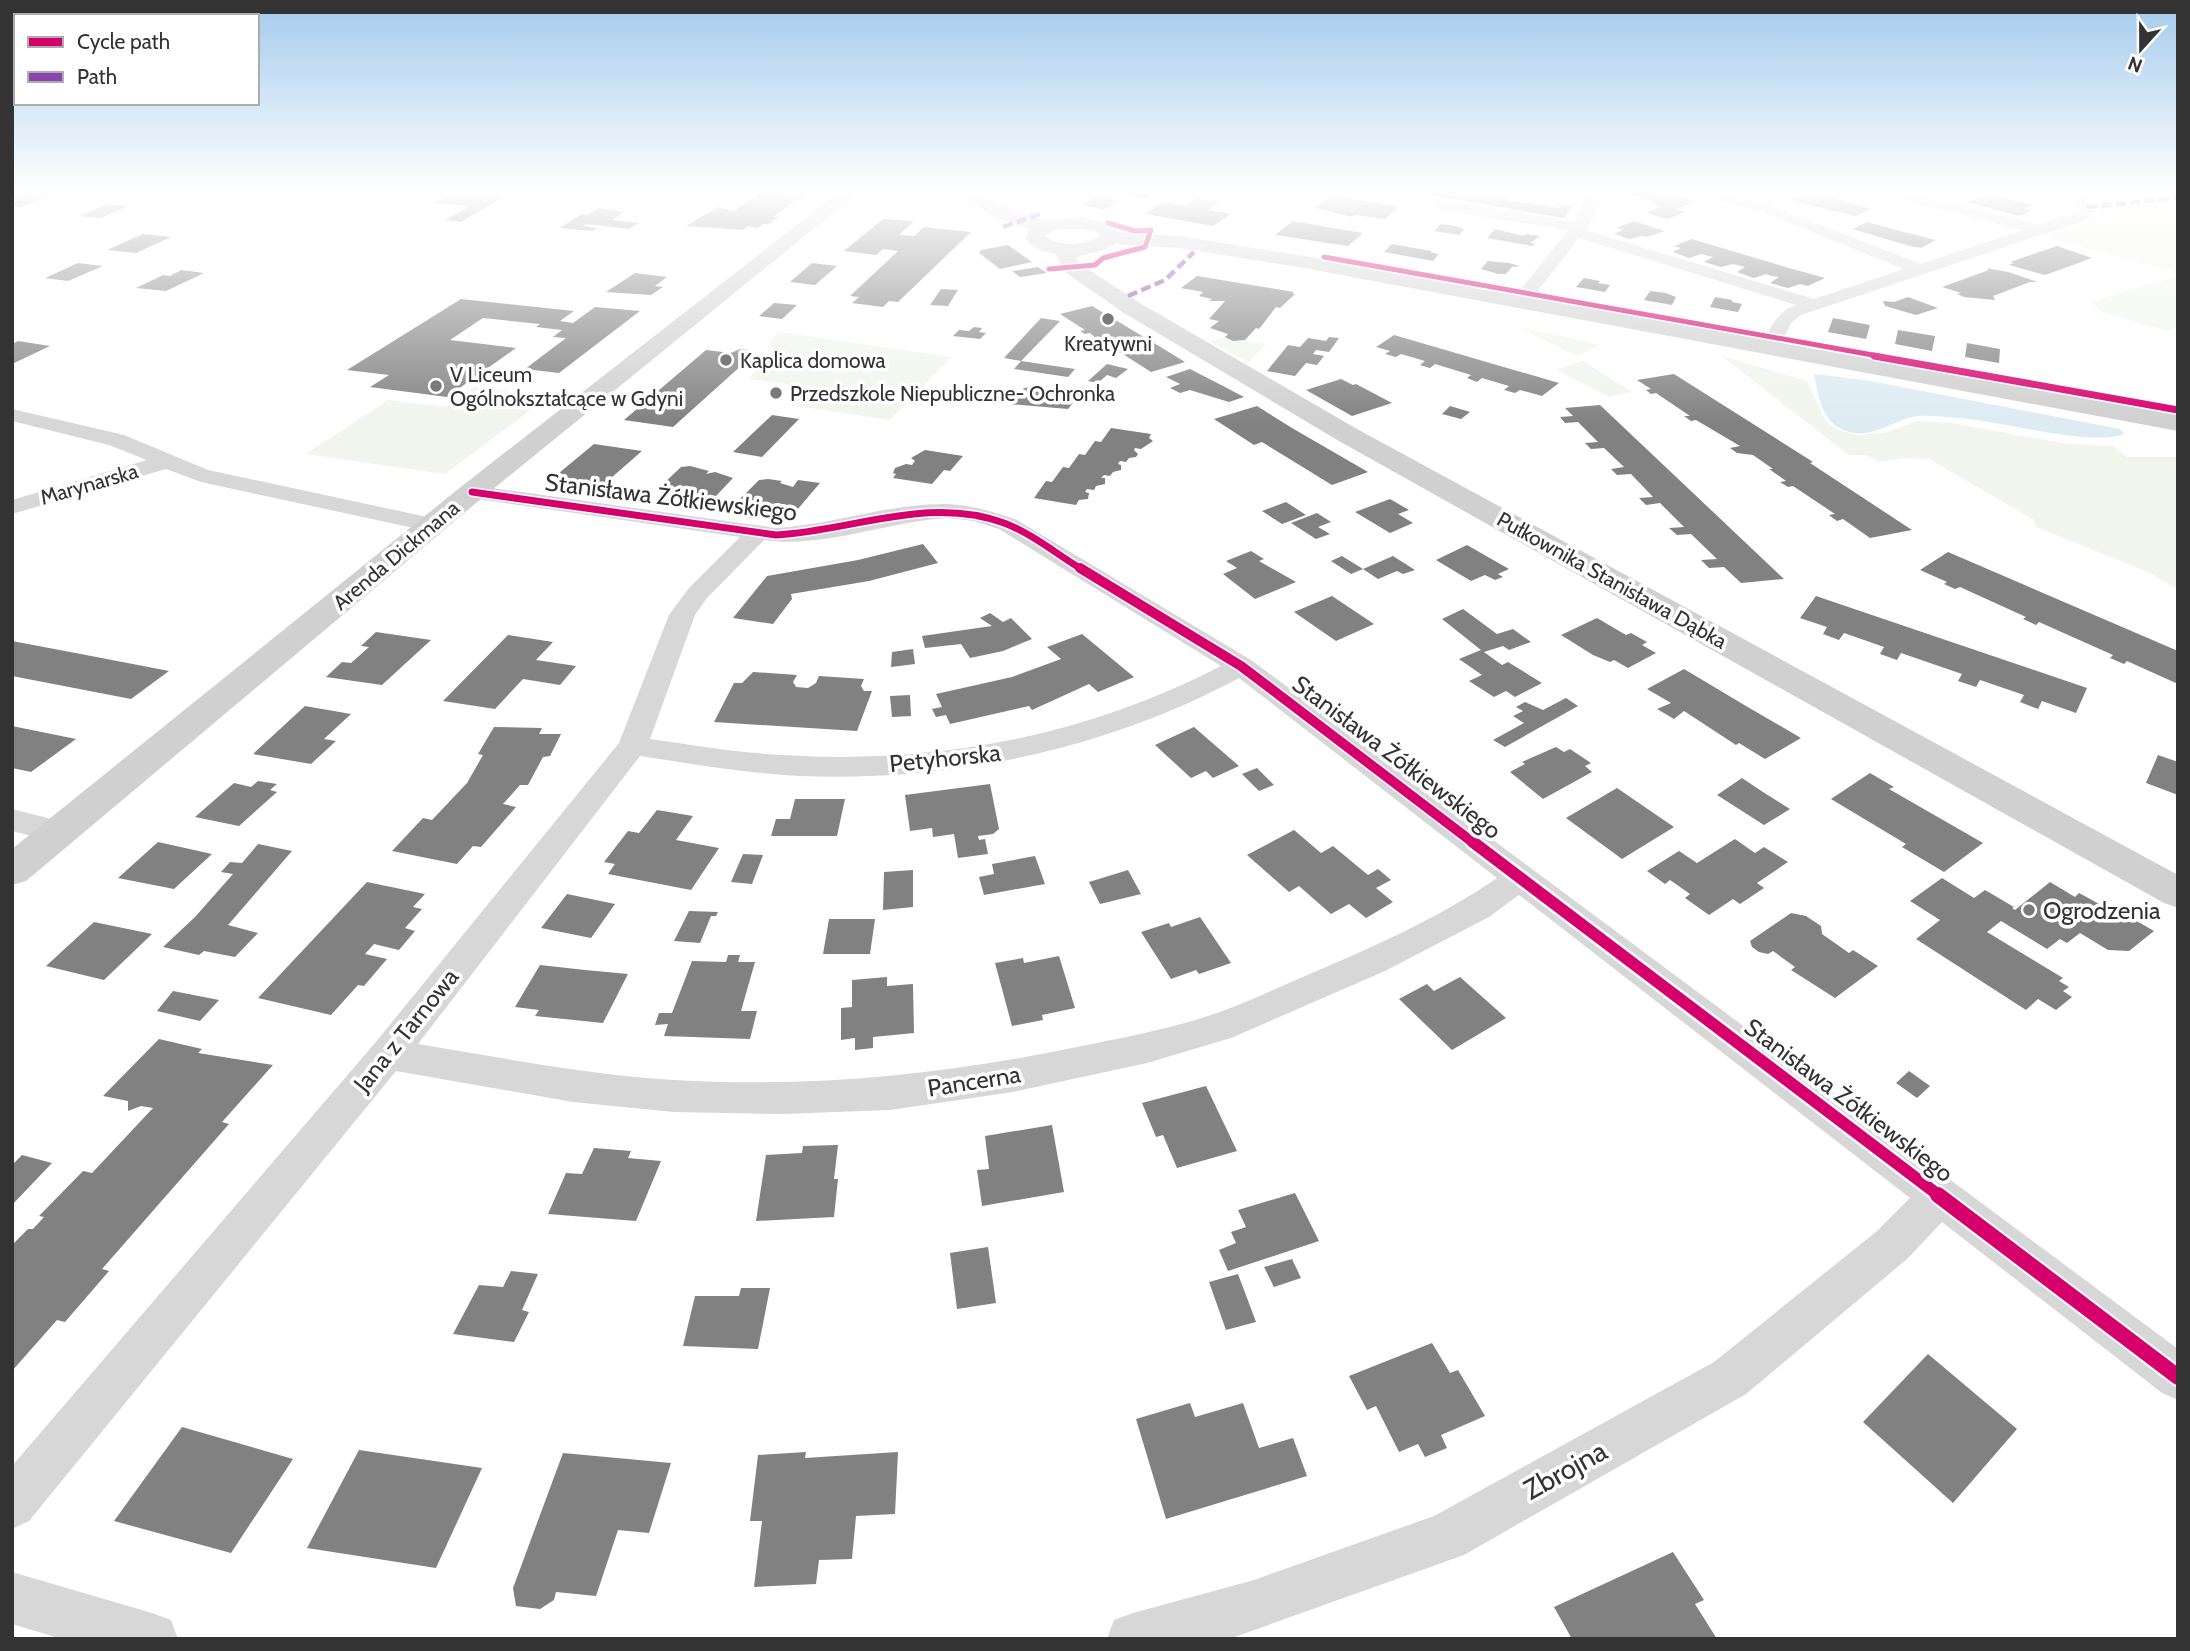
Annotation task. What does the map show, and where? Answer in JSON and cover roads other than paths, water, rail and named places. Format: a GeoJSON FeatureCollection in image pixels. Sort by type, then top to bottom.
{"type":"FeatureCollection","features":[{"type":"Feature","properties":{"kind":"street","name":"Arenda Dickmana"},"geometry":{"type":"LineString","coordinates":[[12,871],[472,492],[752,269]]}},
{"type":"Feature","properties":{"kind":"street","name":"Pułkownika Stanisława Dąbka"},"geometry":{"type":"LineString","coordinates":[[1074,269],[1132,308],[1384,455],[2178,893]]}},
{"type":"Feature","properties":{"kind":"street"},"geometry":{"type":"LineString","coordinates":[[1336,269],[2178,424]]}},
{"type":"Feature","properties":{"kind":"street"},"geometry":{"type":"LineString","coordinates":[[1520,302],[1546,269]]}},
{"type":"Feature","properties":{"kind":"street"},"geometry":{"type":"LineString","coordinates":[[1701,269],[1815,305]]}},
{"type":"Feature","properties":{"kind":"street"},"geometry":{"type":"LineString","coordinates":[[1771,348],[1786,315],[1924,269]]}},
{"type":"Feature","properties":{"kind":"street"},"geometry":{"type":"LineString","coordinates":[[12,415],[116,440],[201,475],[432,526]]}},
{"type":"Feature","properties":{"kind":"street","name":"Marynarska"},"geometry":{"type":"LineString","coordinates":[[12,507],[165,462]]}},
{"type":"Feature","properties":{"kind":"street","name":"Stanisława Żółkiewskiego"},"geometry":{"type":"LineString","coordinates":[[472,492],[758,533],[802,535],[935,510],[964,510],[1007,524],[1241,666],[2178,1377]]}},
{"type":"Feature","properties":{"kind":"street","name":"Jana z Tarnowa"},"geometry":{"type":"LineString","coordinates":[[12,1504],[388,1054],[633,746],[682,615],[698,593],[758,533]]}},
{"type":"Feature","properties":{"kind":"street","name":"Petyhorska"},"geometry":{"type":"LineString","coordinates":[[633,746],[715,758],[801,766],[875,765],[998,754],[1087,732],[1203,688],[1241,666]]}},
{"type":"Feature","properties":{"kind":"street"},"geometry":{"type":"LineString","coordinates":[[12,820],[60,832]]}},
{"type":"Feature","properties":{"kind":"street","name":"Pancerna"},"geometry":{"type":"LineString","coordinates":[[388,1054],[573,1086],[674,1096],[782,1098],[890,1094],[1013,1076],[1147,1048],[1218,1028],[1373,962],[1477,908],[1522,877]]}},
{"type":"Feature","properties":{"kind":"street","name":"Zbrojna"},"geometry":{"type":"LineString","coordinates":[[1133,1639],[1254,1606],[1457,1530],[1730,1378],[1892,1245],[1940,1196]]}},
{"type":"Feature","properties":{"kind":"street"},"geometry":{"type":"LineString","coordinates":[[12,1598],[152,1639]]}},
{"type":"Feature","properties":{"kind":"place","name":"Kreatywni"},"geometry":{"type":"Point","coordinates":[1108,319]}},
{"type":"Feature","properties":{"kind":"place","name":"Kaplica domowa"},"geometry":{"type":"Point","coordinates":[726,360]}},
{"type":"Feature","properties":{"kind":"place","name":"V Liceum Ogólnokształcące w Gdyni"},"geometry":{"type":"Point","coordinates":[436,386]}},
{"type":"Feature","properties":{"kind":"place","name":"Przedszkole Niepubliczne- Ochronka"},"geometry":{"type":"Point","coordinates":[776,393]}},
{"type":"Feature","properties":{"kind":"place","name":"Ogrodzenia"},"geometry":{"type":"Point","coordinates":[2029,910]}}]}
